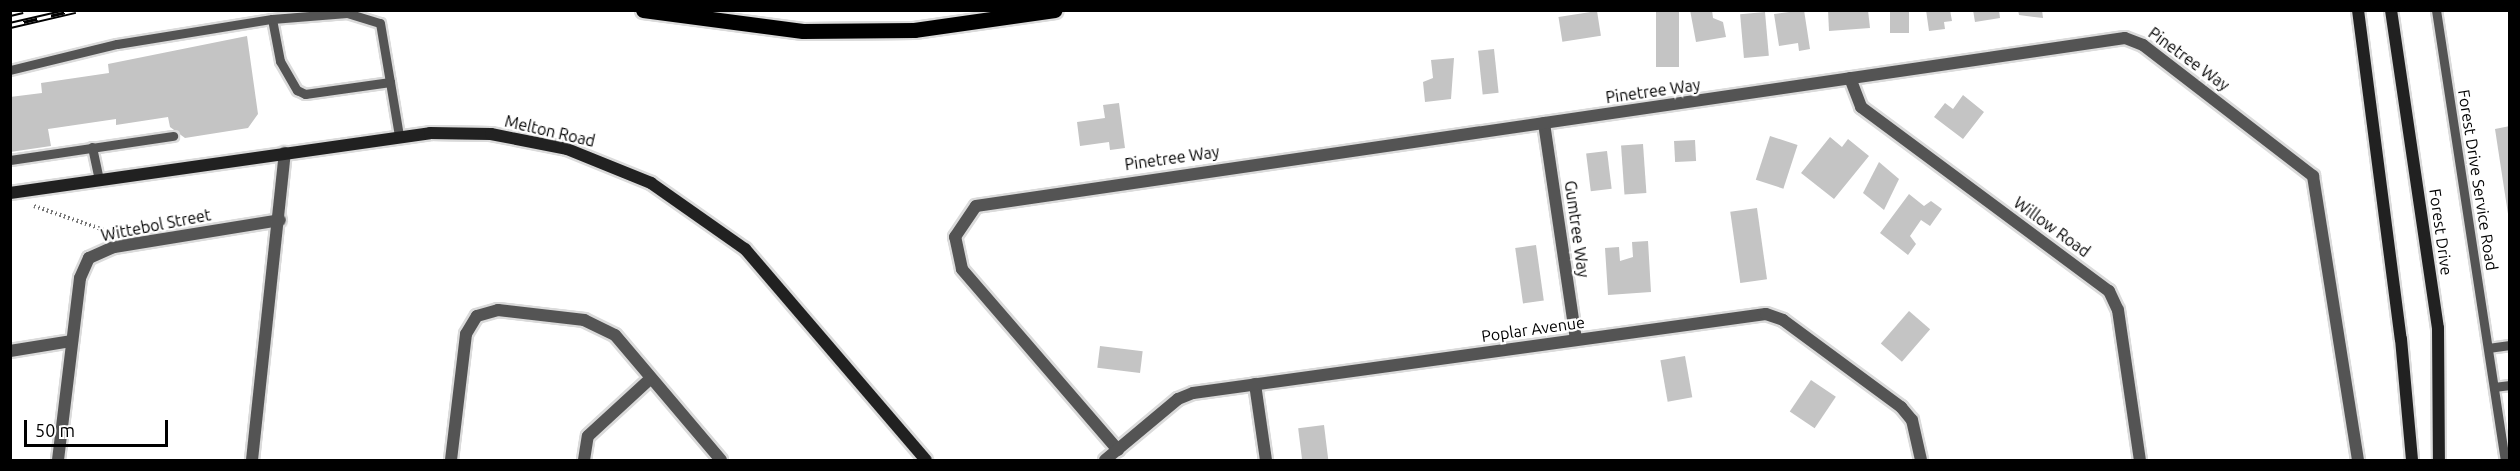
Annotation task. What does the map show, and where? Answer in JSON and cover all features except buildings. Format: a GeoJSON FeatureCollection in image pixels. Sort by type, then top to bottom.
{"type":"FeatureCollection","features":[{"type":"Feature","properties":{"kind":"main road"},"geometry":{"type":"LineString","coordinates":[[643,10],[803,31],[914,30],[1055,10]]}},
{"type":"Feature","properties":{"kind":"street"},"geometry":{"type":"LineString","coordinates":[[2358,10],[2402,339],[2412,460]]}},
{"type":"Feature","properties":{"kind":"street","name":"Forest Drive"},"geometry":{"type":"LineString","coordinates":[[2391,10],[2438,328],[2439,460]]}},
{"type":"Feature","properties":{"kind":"street","name":"Pinetree Way"},"geometry":{"type":"LineString","coordinates":[[1118,450],[962,269],[955,237],[976,206],[2131,39],[2300,161],[2316,182],[2358,460]]}},
{"type":"Feature","properties":{"kind":"street","name":"Willow Road"},"geometry":{"type":"LineString","coordinates":[[1850,78],[1861,107],[2109,291],[2118,310],[2140,460]]}},
{"type":"Feature","properties":{"kind":"street","name":"Gumtree Way"},"geometry":{"type":"LineString","coordinates":[[1544,123],[1576,339]]}},
{"type":"Feature","properties":{"kind":"street","name":"Melton Road"},"geometry":{"type":"LineString","coordinates":[[10,193],[399,136],[471,133],[544,143],[624,169],[677,198],[765,269],[926,460]]}},
{"type":"Feature","properties":{"kind":"street"},"geometry":{"type":"LineString","coordinates":[[252,460],[280,220],[285,153]]}},
{"type":"Feature","properties":{"kind":"street","name":"Wittebol Street"},"geometry":{"type":"LineString","coordinates":[[58,460],[80,278],[95,254],[280,220]]}},
{"type":"Feature","properties":{"kind":"street"},"geometry":{"type":"LineString","coordinates":[[451,460],[466,334],[477,315],[498,310],[595,323],[615,335],[721,460]]}},
{"type":"Feature","properties":{"kind":"street","name":"Poplar Avenue"},"geometry":{"type":"LineString","coordinates":[[1105,460],[1185,395],[1576,339],[1772,314],[1907,413],[1921,460]]}},
{"type":"Feature","properties":{"kind":"street"},"geometry":{"type":"LineString","coordinates":[[10,351],[72,341]]}},
{"type":"Feature","properties":{"kind":"street"},"geometry":{"type":"LineString","coordinates":[[584,460],[585,440],[650,379]]}},
{"type":"Feature","properties":{"kind":"street"},"geometry":{"type":"LineString","coordinates":[[1255,384],[1266,460]]}},
{"type":"Feature","properties":{"kind":"lane","name":"Forest Drive Service Road"},"geometry":{"type":"LineString","coordinates":[[2436,10],[2505,460]]}},
{"type":"Feature","properties":{"kind":"lane"},"geometry":{"type":"LineString","coordinates":[[10,70],[117,44],[272,19],[369,16],[385,36],[399,136]]}},
{"type":"Feature","properties":{"kind":"lane"},"geometry":{"type":"LineString","coordinates":[[272,19],[280,61],[300,93],[390,82]]}},
{"type":"Feature","properties":{"kind":"lane"},"geometry":{"type":"LineString","coordinates":[[10,159],[173,136]]}},
{"type":"Feature","properties":{"kind":"lane"},"geometry":{"type":"LineString","coordinates":[[92,147],[99,179]]}},
{"type":"Feature","properties":{"kind":"lane"},"geometry":{"type":"LineString","coordinates":[[2488,348],[2510,345]]}},
{"type":"Feature","properties":{"kind":"lane"},"geometry":{"type":"LineString","coordinates":[[2494,387],[2510,385]]}},
{"type":"Feature","properties":{"kind":"path"},"geometry":{"type":"LineString","coordinates":[[34,206],[117,235]]}},
{"type":"Feature","properties":{"kind":"railway"},"geometry":{"type":"LineString","coordinates":[[10,13],[23,10]]}},
{"type":"Feature","properties":{"kind":"railway"},"geometry":{"type":"LineString","coordinates":[[10,25],[75,10]]}}]}
